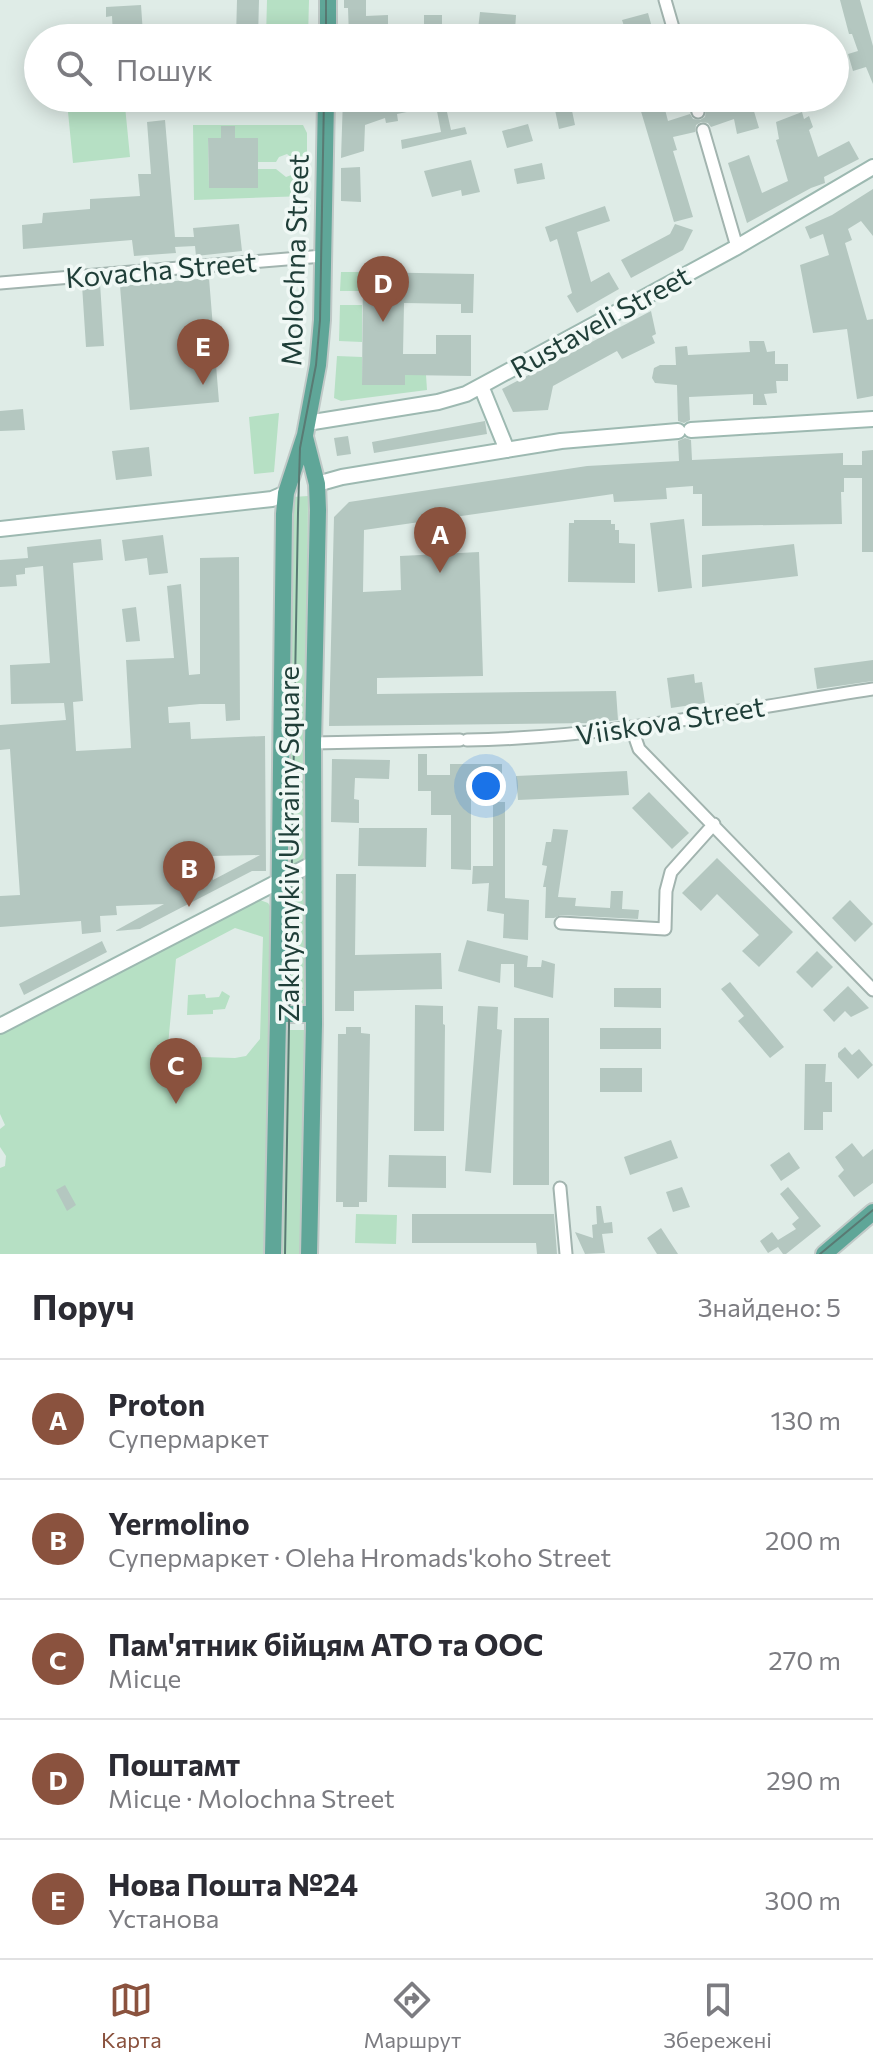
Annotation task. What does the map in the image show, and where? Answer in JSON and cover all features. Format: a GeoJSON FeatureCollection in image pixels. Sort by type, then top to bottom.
{"type":"FeatureCollection","features":[{"type":"Feature","properties":{"kind":"main road"},"geometry":{"type":"LineString","coordinates":[[328,0],[328,24]]}},
{"type":"Feature","properties":{"kind":"main road","name":"Molochna Street"},"geometry":{"type":"LineString","coordinates":[[306,429],[318,365],[322,320],[326,112]]}},
{"type":"Feature","properties":{"kind":"main road","name":"Zakhysnykiv Ukrainy Square"},"geometry":{"type":"LineString","coordinates":[[306,429],[317,484],[313,743],[314,1014],[309,1254]]}},
{"type":"Feature","properties":{"kind":"main road","name":"Zakhysnykiv Ukrainy Square"},"geometry":{"type":"LineString","coordinates":[[273,1254],[279,1014],[281,638],[286,493],[306,429]]}},
{"type":"Feature","properties":{"kind":"main road"},"geometry":{"type":"LineString","coordinates":[[286,493],[317,484]]}},
{"type":"Feature","properties":{"kind":"main road"},"geometry":{"type":"LineString","coordinates":[[279,1014],[314,1014]]}},
{"type":"Feature","properties":{"kind":"main road"},"geometry":{"type":"LineString","coordinates":[[824,1254],[873,1212]]}},
{"type":"Feature","properties":{"kind":"street"},"geometry":{"type":"LineString","coordinates":[[665,0],[672,24]]}},
{"type":"Feature","properties":{"kind":"street"},"geometry":{"type":"LineString","coordinates":[[703,130],[737,247]]}},
{"type":"Feature","properties":{"kind":"street","name":"Rustaveli Street"},"geometry":{"type":"LineString","coordinates":[[306,429],[452,399],[481,386],[737,247],[873,167]]}},
{"type":"Feature","properties":{"kind":"street","name":"Kovacha Street"},"geometry":{"type":"LineString","coordinates":[[0,283],[323,256]]}},
{"type":"Feature","properties":{"kind":"street"},"geometry":{"type":"LineString","coordinates":[[481,386],[507,450]]}},
{"type":"Feature","properties":{"kind":"street"},"geometry":{"type":"LineString","coordinates":[[317,484],[561,441],[873,419]]}},
{"type":"Feature","properties":{"kind":"street"},"geometry":{"type":"LineString","coordinates":[[0,529],[272,499],[286,493]]}},
{"type":"Feature","properties":{"kind":"street","name":"Viiskova Street"},"geometry":{"type":"LineString","coordinates":[[313,743],[548,738],[632,729],[873,689]]}},
{"type":"Feature","properties":{"kind":"street"},"geometry":{"type":"LineString","coordinates":[[632,729],[639,749],[873,990]]}},
{"type":"Feature","properties":{"kind":"street"},"geometry":{"type":"LineString","coordinates":[[561,923],[665,929],[666,891],[671,872],[714,824]]}},
{"type":"Feature","properties":{"kind":"street"},"geometry":{"type":"LineString","coordinates":[[0,1026],[314,863]]}},
{"type":"Feature","properties":{"kind":"street"},"geometry":{"type":"LineString","coordinates":[[560,1188],[566,1254]]}},
{"type":"Feature","properties":{"kind":"green space"},"geometry":{"type":"Polygon","coordinates":[[[267,0],[309,0],[308,24],[266,24],[267,0]]]}},
{"type":"Feature","properties":{"kind":"green space"},"geometry":{"type":"Polygon","coordinates":[[[68,112],[126,112],[130,157],[73,163],[68,112]]]}},
{"type":"Feature","properties":{"kind":"green space"},"geometry":{"type":"Polygon","coordinates":[[[193,125],[303,125],[307,133],[307,161],[297,162],[287,154],[276,162],[258,162],[257,138],[235,138],[235,127],[221,127],[221,138],[208,139],[209,187],[257,188],[258,169],[276,169],[286,177],[294,174],[297,168],[307,167],[306,196],[194,200],[193,125]]]}},
{"type":"Feature","properties":{"kind":"green space"},"geometry":{"type":"Polygon","coordinates":[[[341,272],[363,272],[363,291],[340,291],[341,272]]]}},
{"type":"Feature","properties":{"kind":"green space"},"geometry":{"type":"Polygon","coordinates":[[[340,305],[362,305],[362,342],[339,341],[340,305]]]}},
{"type":"Feature","properties":{"kind":"green space"},"geometry":{"type":"Polygon","coordinates":[[[337,356],[362,357],[362,385],[404,385],[405,375],[426,375],[427,390],[341,401],[334,398],[337,356]]]}},
{"type":"Feature","properties":{"kind":"green space"},"geometry":{"type":"Polygon","coordinates":[[[279,413],[274,472],[254,474],[249,417],[279,413]]]}},
{"type":"Feature","properties":{"kind":"green space"},"geometry":{"type":"Polygon","coordinates":[[[308,496],[305,846],[303,861],[293,867],[287,864],[290,517],[293,497],[308,496]]]}},
{"type":"Feature","properties":{"kind":"green space"},"geometry":{"type":"Polygon","coordinates":[[[305,874],[308,876],[306,1007],[286,1006],[287,884],[305,874]]]}},
{"type":"Feature","properties":{"kind":"green space"},"geometry":{"type":"Polygon","coordinates":[[[260,900],[268,903],[272,909],[272,1254],[0,1254],[0,1168],[5,1166],[6,1156],[0,1147],[0,1129],[5,1125],[0,1114],[0,1034],[260,900]],[[235,928],[176,959],[167,1056],[246,1056],[260,1039],[263,937],[235,928]]]}},
{"type":"Feature","properties":{"kind":"green space"},"geometry":{"type":"Polygon","coordinates":[[[222,991],[230,996],[225,1009],[213,1010],[213,1014],[187,1015],[188,995],[219,997],[222,991]]]}},
{"type":"Feature","properties":{"kind":"green space"},"geometry":{"type":"Polygon","coordinates":[[[284,1030],[306,1030],[303,1254],[280,1254],[284,1030]]]}},
{"type":"Feature","properties":{"kind":"green space"},"geometry":{"type":"Polygon","coordinates":[[[356,1214],[397,1215],[396,1244],[355,1243],[356,1214]]]}},
{"type":"Feature","properties":{"kind":"building"},"geometry":{"type":"Polygon","coordinates":[[[237,0],[259,0],[258,24],[236,24],[237,0]]]}},
{"type":"Feature","properties":{"kind":"building"},"geometry":{"type":"Polygon","coordinates":[[[344,0],[366,0],[366,16],[388,15],[388,24],[349,24],[348,8],[344,8],[344,0]]]}},
{"type":"Feature","properties":{"kind":"building"},"geometry":{"type":"Polygon","coordinates":[[[840,0],[860,0],[873,46],[873,84],[866,67],[853,71],[849,54],[858,51],[852,34],[849,34],[849,24],[846,24],[840,0]]]}},
{"type":"Feature","properties":{"kind":"building"},"geometry":{"type":"Polygon","coordinates":[[[141,5],[142,24],[112,24],[112,16],[106,17],[106,7],[141,5]]]}},
{"type":"Feature","properties":{"kind":"building"},"geometry":{"type":"Polygon","coordinates":[[[480,12],[516,15],[515,24],[479,24],[480,12]]]}},
{"type":"Feature","properties":{"kind":"building"},"geometry":{"type":"Polygon","coordinates":[[[648,13],[651,24],[623,24],[622,20],[648,13]]]}},
{"type":"Feature","properties":{"kind":"building"},"geometry":{"type":"Polygon","coordinates":[[[424,15],[442,15],[442,24],[424,24],[424,15]]]}},
{"type":"Feature","properties":{"kind":"building"},"geometry":{"type":"Polygon","coordinates":[[[343,112],[407,112],[397,114],[398,121],[386,123],[385,118],[365,125],[364,151],[341,158],[343,112]]]}},
{"type":"Feature","properties":{"kind":"building"},"geometry":{"type":"Polygon","coordinates":[[[437,112],[447,112],[451,130],[465,127],[467,134],[402,149],[401,140],[441,132],[437,112]]]}},
{"type":"Feature","properties":{"kind":"building"},"geometry":{"type":"Polygon","coordinates":[[[555,112],[572,112],[575,125],[559,129],[555,112]]]}},
{"type":"Feature","properties":{"kind":"building"},"geometry":{"type":"Polygon","coordinates":[[[641,112],[666,112],[668,121],[690,114],[693,119],[700,120],[706,112],[754,112],[759,128],[737,134],[734,119],[711,127],[701,122],[696,125],[695,132],[673,137],[677,150],[673,151],[693,217],[674,222],[641,112]]]}},
{"type":"Feature","properties":{"kind":"building"},"geometry":{"type":"Polygon","coordinates":[[[802,112],[804,119],[809,116],[813,127],[809,130],[818,157],[849,141],[859,159],[824,177],[825,183],[747,223],[728,163],[749,155],[762,193],[788,181],[776,140],[779,139],[776,122],[802,112]]]}},
{"type":"Feature","properties":{"kind":"building"},"geometry":{"type":"Polygon","coordinates":[[[165,120],[175,237],[194,237],[193,228],[239,224],[242,251],[196,256],[195,246],[175,247],[176,253],[134,256],[132,240],[23,249],[22,225],[42,223],[43,213],[90,209],[90,199],[140,196],[138,174],[151,174],[147,122],[165,120]]]}},
{"type":"Feature","properties":{"kind":"building"},"geometry":{"type":"Polygon","coordinates":[[[528,124],[533,141],[507,148],[502,131],[528,124]]]}},
{"type":"Feature","properties":{"kind":"building"},"geometry":{"type":"Polygon","coordinates":[[[221,126],[235,126],[235,138],[258,138],[258,188],[209,188],[208,138],[221,138],[221,126]]]}},
{"type":"Feature","properties":{"kind":"building"},"geometry":{"type":"Polygon","coordinates":[[[471,160],[480,192],[462,196],[461,190],[432,197],[424,171],[471,160]]]}},
{"type":"Feature","properties":{"kind":"building"},"geometry":{"type":"Polygon","coordinates":[[[542,163],[545,179],[517,184],[514,169],[542,163]]]}},
{"type":"Feature","properties":{"kind":"building"},"geometry":{"type":"Polygon","coordinates":[[[360,167],[361,202],[341,201],[341,168],[360,167]]]}},
{"type":"Feature","properties":{"kind":"building"},"geometry":{"type":"Polygon","coordinates":[[[873,189],[873,236],[861,221],[848,229],[852,240],[845,243],[867,320],[873,319],[873,396],[857,399],[847,329],[813,333],[800,265],[829,255],[823,234],[810,239],[805,227],[832,215],[873,189]]]}},
{"type":"Feature","properties":{"kind":"building"},"geometry":{"type":"Polygon","coordinates":[[[605,206],[610,221],[577,232],[591,282],[609,272],[619,289],[577,313],[567,296],[572,293],[557,239],[550,242],[545,227],[605,206]]]}},
{"type":"Feature","properties":{"kind":"building"},"geometry":{"type":"Polygon","coordinates":[[[675,224],[693,230],[683,250],[631,278],[621,260],[670,234],[675,224]]]}},
{"type":"Feature","properties":{"kind":"building"},"geometry":{"type":"Polygon","coordinates":[[[363,272],[474,274],[473,313],[461,313],[461,304],[404,303],[403,354],[436,354],[436,335],[471,335],[471,376],[405,375],[405,385],[362,385],[363,272]]]}},
{"type":"Feature","properties":{"kind":"building"},"geometry":{"type":"Polygon","coordinates":[[[209,278],[219,402],[130,410],[120,286],[209,278]]]}},
{"type":"Feature","properties":{"kind":"building"},"geometry":{"type":"Polygon","coordinates":[[[100,283],[104,346],[86,347],[82,285],[100,283]]]}},
{"type":"Feature","properties":{"kind":"building"},"geometry":{"type":"Polygon","coordinates":[[[651,311],[655,343],[622,359],[617,351],[553,386],[548,410],[513,412],[502,389],[651,311]]]}},
{"type":"Feature","properties":{"kind":"building"},"geometry":{"type":"Polygon","coordinates":[[[749,341],[764,341],[767,352],[775,351],[775,364],[788,364],[788,381],[776,381],[777,393],[764,394],[767,405],[753,405],[753,394],[689,397],[690,420],[684,423],[678,421],[677,385],[655,383],[652,378],[654,368],[676,365],[675,347],[687,346],[688,355],[750,352],[749,341]]]}},
{"type":"Feature","properties":{"kind":"building"},"geometry":{"type":"Polygon","coordinates":[[[23,409],[25,430],[0,431],[0,411],[23,409]]]}},
{"type":"Feature","properties":{"kind":"building"},"geometry":{"type":"Polygon","coordinates":[[[485,421],[487,434],[374,453],[372,442],[485,421]]]}},
{"type":"Feature","properties":{"kind":"building"},"geometry":{"type":"Polygon","coordinates":[[[348,436],[351,454],[337,456],[334,438],[348,436]]]}},
{"type":"Feature","properties":{"kind":"building"},"geometry":{"type":"Polygon","coordinates":[[[685,438],[691,440],[692,460],[843,453],[843,465],[862,465],[862,451],[873,450],[873,552],[862,552],[862,478],[844,478],[842,524],[702,526],[702,494],[693,494],[693,486],[666,488],[667,499],[614,502],[613,494],[364,530],[363,592],[401,590],[400,556],[479,552],[483,676],[377,678],[377,694],[616,691],[618,720],[593,723],[329,726],[334,517],[349,502],[587,466],[679,461],[678,441],[685,438]]]}},
{"type":"Feature","properties":{"kind":"building"},"geometry":{"type":"Polygon","coordinates":[[[149,447],[152,476],[116,480],[112,451],[149,447]]]}},
{"type":"Feature","properties":{"kind":"building"},"geometry":{"type":"Polygon","coordinates":[[[684,519],[692,588],[658,592],[650,523],[684,519]]]}},
{"type":"Feature","properties":{"kind":"building"},"geometry":{"type":"Polygon","coordinates":[[[574,520],[611,520],[615,530],[619,530],[619,543],[635,544],[635,583],[568,582],[569,523],[574,523],[574,520]]]}},
{"type":"Feature","properties":{"kind":"building"},"geometry":{"type":"Polygon","coordinates":[[[163,535],[168,573],[149,575],[147,558],[125,561],[122,540],[163,535]]]}},
{"type":"Feature","properties":{"kind":"building"},"geometry":{"type":"Polygon","coordinates":[[[101,539],[103,560],[73,563],[83,701],[73,702],[76,751],[131,748],[126,660],[174,658],[167,586],[181,584],[189,675],[200,674],[200,558],[239,557],[240,720],[226,721],[225,704],[200,704],[168,707],[169,723],[190,722],[191,739],[265,736],[266,871],[252,871],[140,929],[115,931],[164,904],[116,906],[117,915],[100,916],[101,932],[82,934],[81,921],[0,927],[0,896],[20,895],[10,749],[0,750],[0,725],[66,720],[64,703],[11,704],[10,665],[50,663],[43,566],[25,568],[25,574],[16,575],[17,586],[0,587],[0,560],[28,558],[27,547],[101,539]],[[260,855],[212,856],[213,880],[260,855]]]}},
{"type":"Feature","properties":{"kind":"building"},"geometry":{"type":"Polygon","coordinates":[[[794,544],[798,576],[702,587],[702,555],[794,544]]]}},
{"type":"Feature","properties":{"kind":"building"},"geometry":{"type":"Polygon","coordinates":[[[136,607],[140,641],[126,642],[122,609],[136,607]]]}},
{"type":"Feature","properties":{"kind":"building"},"geometry":{"type":"Polygon","coordinates":[[[873,660],[873,681],[817,689],[814,668],[873,660]]]}},
{"type":"Feature","properties":{"kind":"building"},"geometry":{"type":"Polygon","coordinates":[[[694,674],[695,683],[702,682],[705,703],[671,708],[667,678],[694,674]]]}},
{"type":"Feature","properties":{"kind":"building"},"geometry":{"type":"Polygon","coordinates":[[[418,754],[427,754],[427,775],[450,775],[450,764],[502,764],[502,781],[471,782],[471,870],[451,869],[451,815],[431,815],[431,791],[418,791],[418,754]]]}},
{"type":"Feature","properties":{"kind":"building"},"geometry":{"type":"Polygon","coordinates":[[[332,759],[390,760],[389,779],[355,778],[354,799],[359,800],[359,823],[331,822],[332,759]]]}},
{"type":"Feature","properties":{"kind":"building"},"geometry":{"type":"Polygon","coordinates":[[[627,771],[629,795],[518,800],[516,776],[627,771]]]}},
{"type":"Feature","properties":{"kind":"building"},"geometry":{"type":"Polygon","coordinates":[[[649,792],[689,833],[672,849],[632,808],[649,792]]]}},
{"type":"Feature","properties":{"kind":"building"},"geometry":{"type":"Polygon","coordinates":[[[493,802],[505,802],[505,898],[529,900],[528,940],[503,938],[504,914],[487,911],[489,883],[472,884],[473,866],[493,866],[493,802]]]}},
{"type":"Feature","properties":{"kind":"building"},"geometry":{"type":"Polygon","coordinates":[[[359,828],[427,828],[426,867],[358,866],[359,828]]]}},
{"type":"Feature","properties":{"kind":"building"},"geometry":{"type":"Polygon","coordinates":[[[553,829],[568,830],[558,897],[576,898],[575,906],[610,908],[611,891],[623,891],[622,909],[639,910],[638,919],[561,915],[545,918],[546,887],[543,887],[547,866],[542,865],[546,842],[551,842],[553,829]]]}},
{"type":"Feature","properties":{"kind":"building"},"geometry":{"type":"Polygon","coordinates":[[[717,858],[793,932],[759,967],[742,951],[759,935],[717,894],[701,911],[682,893],[717,858]]]}},
{"type":"Feature","properties":{"kind":"building"},"geometry":{"type":"Polygon","coordinates":[[[336,874],[356,874],[355,955],[441,953],[442,989],[354,991],[354,1011],[335,1011],[336,874]]]}},
{"type":"Feature","properties":{"kind":"building"},"geometry":{"type":"Polygon","coordinates":[[[850,900],[873,924],[855,942],[832,918],[850,900]]]}},
{"type":"Feature","properties":{"kind":"building"},"geometry":{"type":"Polygon","coordinates":[[[467,940],[528,956],[527,967],[541,967],[542,960],[555,964],[553,998],[514,987],[514,964],[501,964],[500,983],[458,971],[467,940]]]}},
{"type":"Feature","properties":{"kind":"building"},"geometry":{"type":"Polygon","coordinates":[[[102,941],[107,952],[24,995],[19,984],[102,941]]]}},
{"type":"Feature","properties":{"kind":"building"},"geometry":{"type":"Polygon","coordinates":[[[817,951],[833,967],[812,988],[796,972],[817,951]]]}},
{"type":"Feature","properties":{"kind":"building"},"geometry":{"type":"Polygon","coordinates":[[[730,982],[784,1047],[770,1058],[738,1021],[744,1016],[721,989],[730,982]]]}},
{"type":"Feature","properties":{"kind":"building"},"geometry":{"type":"Polygon","coordinates":[[[848,986],[869,1008],[851,1017],[845,1011],[834,1022],[823,1010],[848,986]]]}},
{"type":"Feature","properties":{"kind":"building"},"geometry":{"type":"Polygon","coordinates":[[[614,988],[661,988],[661,1008],[614,1007],[614,988]]]}},
{"type":"Feature","properties":{"kind":"building"},"geometry":{"type":"Polygon","coordinates":[[[415,1005],[443,1006],[444,1131],[414,1131],[415,1005]]]}},
{"type":"Feature","properties":{"kind":"building"},"geometry":{"type":"Polygon","coordinates":[[[478,1006],[498,1007],[497,1029],[502,1030],[491,1173],[465,1171],[478,1006]]]}},
{"type":"Feature","properties":{"kind":"building"},"geometry":{"type":"Polygon","coordinates":[[[514,1018],[549,1018],[549,1185],[513,1185],[514,1018]]]}},
{"type":"Feature","properties":{"kind":"building"},"geometry":{"type":"Polygon","coordinates":[[[346,1027],[361,1027],[361,1033],[370,1034],[367,1202],[359,1202],[359,1207],[343,1207],[343,1202],[336,1202],[338,1034],[346,1034],[346,1027]]]}},
{"type":"Feature","properties":{"kind":"building"},"geometry":{"type":"Polygon","coordinates":[[[600,1028],[661,1028],[661,1049],[600,1049],[600,1028]]]}},
{"type":"Feature","properties":{"kind":"building"},"geometry":{"type":"Polygon","coordinates":[[[845,1047],[852,1055],[859,1049],[873,1065],[858,1079],[838,1057],[845,1047]]]}},
{"type":"Feature","properties":{"kind":"building"},"geometry":{"type":"Polygon","coordinates":[[[805,1064],[826,1064],[825,1082],[832,1082],[832,1112],[823,1112],[823,1130],[804,1130],[805,1064]]]}},
{"type":"Feature","properties":{"kind":"building"},"geometry":{"type":"Polygon","coordinates":[[[600,1068],[642,1068],[642,1092],[600,1092],[600,1068]]]}},
{"type":"Feature","properties":{"kind":"building"},"geometry":{"type":"Polygon","coordinates":[[[671,1140],[678,1158],[630,1175],[624,1157],[671,1140]]]}},
{"type":"Feature","properties":{"kind":"building"},"geometry":{"type":"Polygon","coordinates":[[[852,1143],[863,1157],[873,1149],[873,1183],[854,1197],[838,1176],[844,1170],[835,1157],[852,1143]]]}},
{"type":"Feature","properties":{"kind":"building"},"geometry":{"type":"Polygon","coordinates":[[[789,1152],[800,1168],[781,1181],[770,1165],[789,1152]]]}},
{"type":"Feature","properties":{"kind":"building"},"geometry":{"type":"Polygon","coordinates":[[[389,1155],[446,1156],[446,1188],[388,1187],[389,1155]]]}},
{"type":"Feature","properties":{"kind":"building"},"geometry":{"type":"Polygon","coordinates":[[[65,1185],[76,1205],[67,1211],[56,1190],[65,1185]]]}},
{"type":"Feature","properties":{"kind":"building"},"geometry":{"type":"Polygon","coordinates":[[[682,1187],[690,1207],[673,1212],[666,1192],[682,1187]]]}},
{"type":"Feature","properties":{"kind":"building"},"geometry":{"type":"Polygon","coordinates":[[[788,1187],[821,1226],[786,1254],[778,1247],[768,1253],[760,1241],[772,1232],[778,1240],[796,1229],[792,1224],[799,1218],[780,1194],[788,1187]]]}},
{"type":"Feature","properties":{"kind":"building"},"geometry":{"type":"Polygon","coordinates":[[[596,1206],[601,1206],[604,1223],[612,1222],[613,1233],[602,1234],[605,1253],[585,1254],[575,1232],[593,1238],[592,1225],[597,1224],[596,1206]]]}},
{"type":"Feature","properties":{"kind":"building"},"geometry":{"type":"Polygon","coordinates":[[[412,1214],[554,1214],[557,1254],[537,1254],[536,1243],[412,1243],[412,1214]]]}},
{"type":"Feature","properties":{"kind":"building"},"geometry":{"type":"Polygon","coordinates":[[[661,1228],[678,1254],[657,1254],[647,1238],[661,1228]]]}},
{"type":"Feature","properties":{"kind":"tram line"},"geometry":{"type":"LineString","coordinates":[[326,0],[326,24]]}},
{"type":"Feature","properties":{"kind":"tram line"},"geometry":{"type":"LineString","coordinates":[[285,1254],[300,448],[316,365],[320,320],[324,112]]}},
{"type":"Feature","properties":{"kind":"tram line"},"geometry":{"type":"LineString","coordinates":[[820,1254],[873,1210]]}},
{"type":"Feature","properties":{"kind":"place","name":"Поштамт"},"geometry":{"type":"Point","coordinates":[383,322]}},
{"type":"Feature","properties":{"kind":"place","name":"Нова Пошта №24"},"geometry":{"type":"Point","coordinates":[203,385]}},
{"type":"Feature","properties":{"kind":"place","name":"Proton"},"geometry":{"type":"Point","coordinates":[440,573]}},
{"type":"Feature","properties":{"kind":"place","name":"Yermolino"},"geometry":{"type":"Point","coordinates":[189,907]}},
{"type":"Feature","properties":{"kind":"place","name":"Пам'ятник бійцям АТО та ООС"},"geometry":{"type":"Point","coordinates":[176,1104]}}]}
